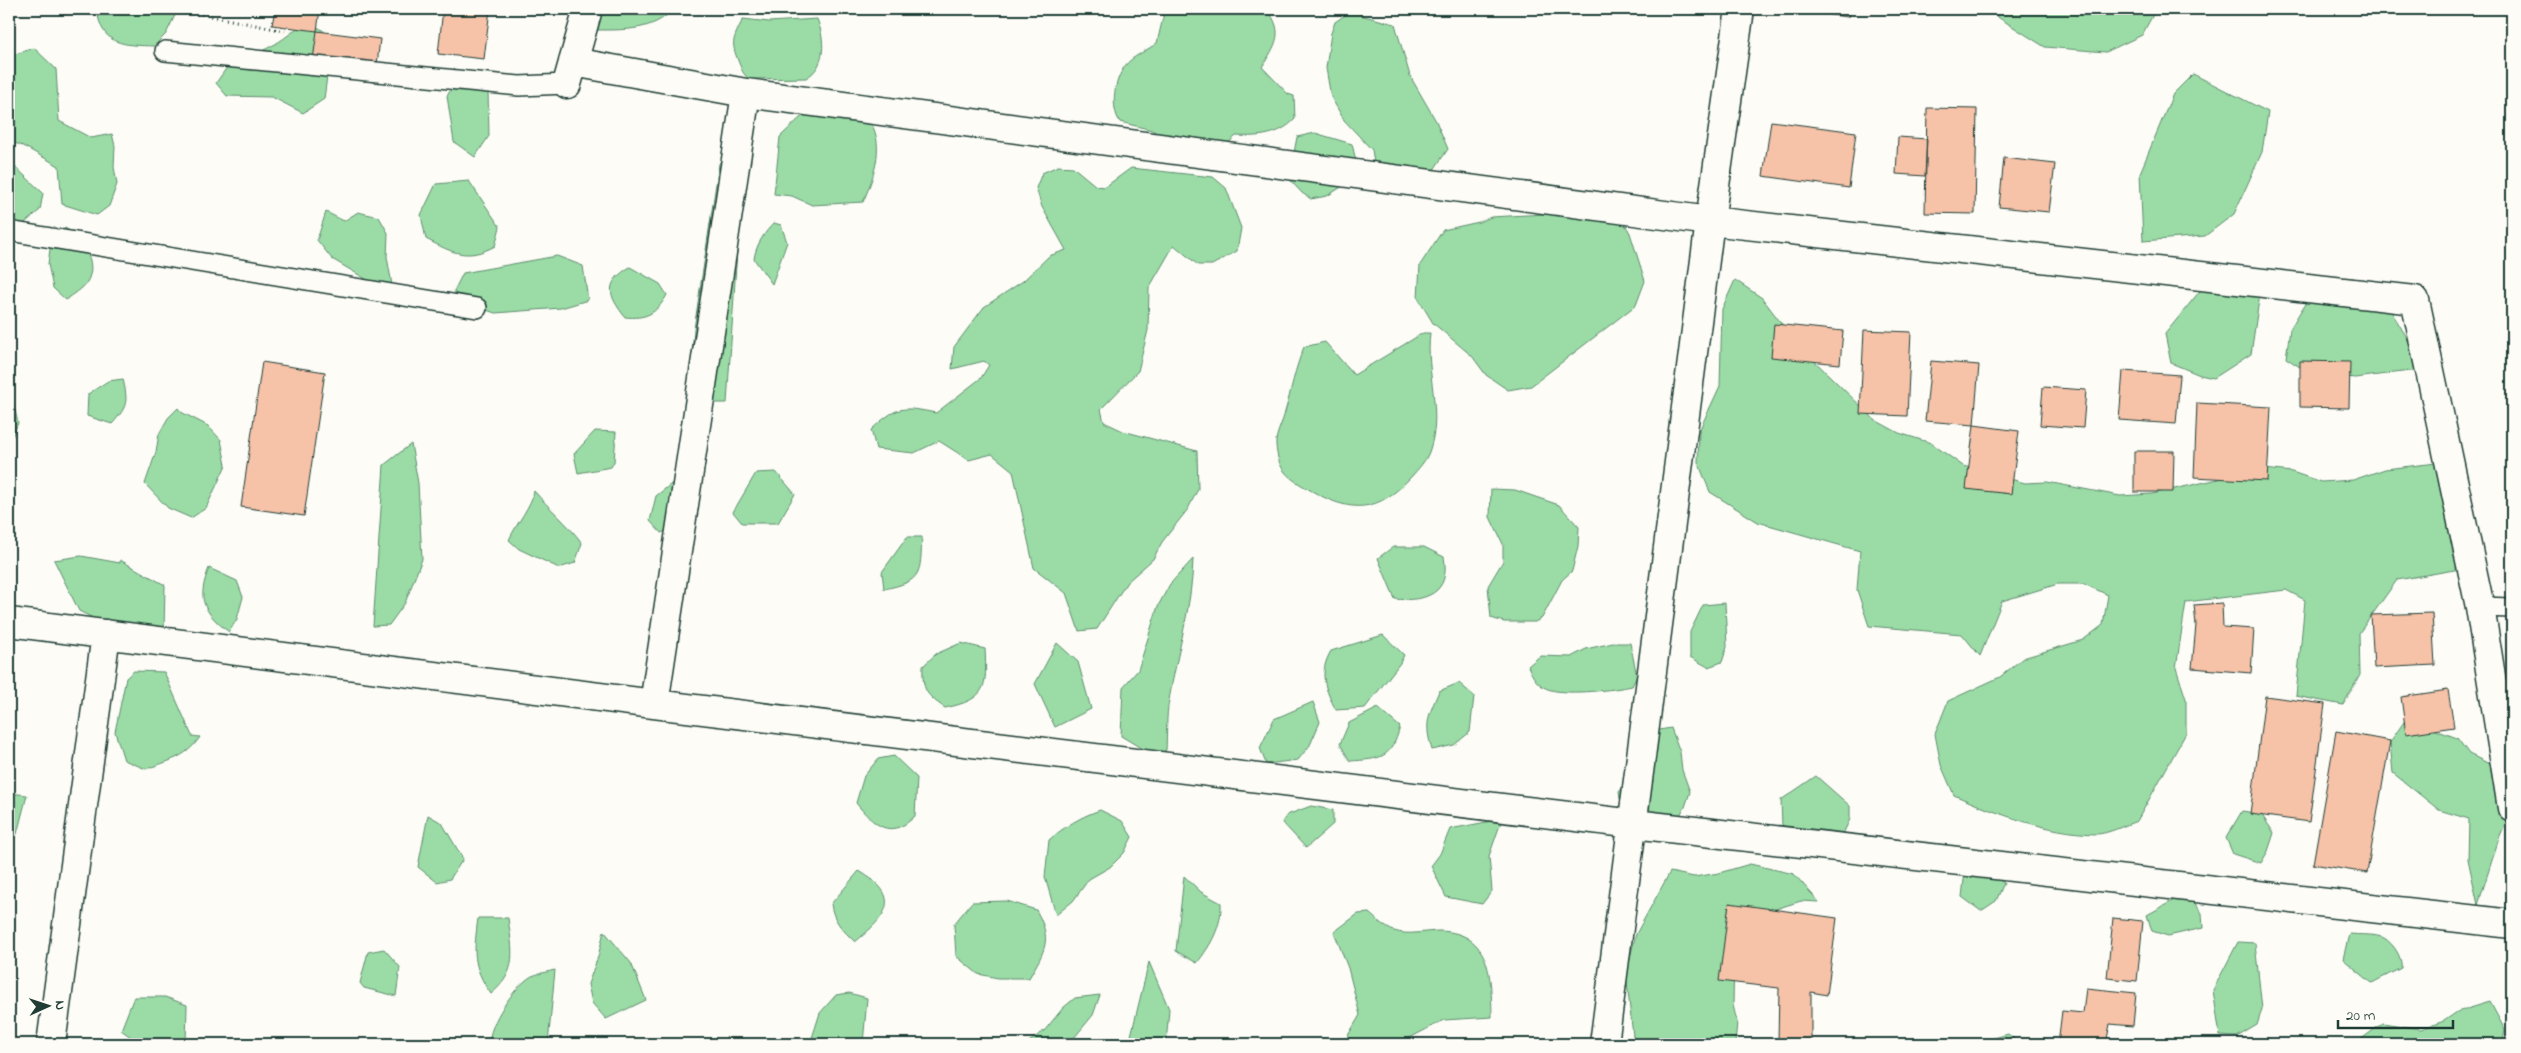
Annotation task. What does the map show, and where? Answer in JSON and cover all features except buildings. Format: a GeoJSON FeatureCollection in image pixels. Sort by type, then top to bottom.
{"type":"FeatureCollection","features":[{"type":"Feature","properties":{"kind":"street"},"geometry":{"type":"LineString","coordinates":[[588,9],[570,73],[746,93],[1710,221],[2415,300],[2480,607],[2512,808]]}},
{"type":"Feature","properties":{"kind":"street"},"geometry":{"type":"LineString","coordinates":[[1604,1044],[1634,824],[1710,221],[1740,9]]}},
{"type":"Feature","properties":{"kind":"street"},"geometry":{"type":"LineString","coordinates":[[654,704],[746,93]]}},
{"type":"Feature","properties":{"kind":"street"},"geometry":{"type":"LineString","coordinates":[[9,622],[654,704],[1634,824],[2512,924]]}},
{"type":"Feature","properties":{"kind":"street"},"geometry":{"type":"LineString","coordinates":[[51,1044],[106,634]]}},
{"type":"Feature","properties":{"kind":"lane"},"geometry":{"type":"LineString","coordinates":[[165,51],[519,86],[570,73]]}},
{"type":"Feature","properties":{"kind":"lane"},"geometry":{"type":"LineString","coordinates":[[9,231],[477,308]]}},
{"type":"Feature","properties":{"kind":"lane"},"geometry":{"type":"LineString","coordinates":[[2480,607],[2512,608]]}},
{"type":"Feature","properties":{"kind":"green space"},"geometry":{"type":"Polygon","coordinates":[[[97,9],[178,9],[166,34],[154,46],[124,44],[109,37],[99,21],[97,9]]]}},
{"type":"Feature","properties":{"kind":"green space"},"geometry":{"type":"Polygon","coordinates":[[[586,9],[673,9],[657,22],[638,28],[598,30],[595,21],[586,9]]]}},
{"type":"Feature","properties":{"kind":"green space"},"geometry":{"type":"Polygon","coordinates":[[[1165,9],[1267,9],[1273,17],[1277,32],[1271,52],[1262,67],[1288,94],[1294,96],[1295,119],[1289,125],[1275,132],[1252,136],[1236,136],[1203,166],[1185,167],[1168,151],[1164,138],[1152,130],[1120,122],[1114,102],[1118,79],[1128,63],[1157,43],[1165,9]]]}},
{"type":"Feature","properties":{"kind":"green space"},"geometry":{"type":"Polygon","coordinates":[[[1354,9],[1360,15],[1395,24],[1410,76],[1436,121],[1448,149],[1433,171],[1382,177],[1374,162],[1372,150],[1344,120],[1331,97],[1326,68],[1331,33],[1335,22],[1354,9]]]}},
{"type":"Feature","properties":{"kind":"green space"},"geometry":{"type":"Polygon","coordinates":[[[1996,9],[2156,9],[2142,35],[2106,52],[2045,47],[1996,16],[1996,9]]]}},
{"type":"Feature","properties":{"kind":"green space"},"geometry":{"type":"Polygon","coordinates":[[[743,19],[769,22],[817,19],[823,43],[818,67],[806,78],[749,79],[742,70],[734,50],[735,36],[743,19]]]}},
{"type":"Feature","properties":{"kind":"green space"},"geometry":{"type":"Polygon","coordinates":[[[305,21],[321,29],[332,38],[324,99],[303,113],[272,97],[227,96],[216,83],[232,60],[254,54],[272,46],[305,21]]]}},
{"type":"Feature","properties":{"kind":"green space"},"geometry":{"type":"Polygon","coordinates":[[[34,48],[56,69],[59,121],[91,138],[112,134],[115,146],[114,167],[117,184],[109,206],[97,215],[62,204],[59,166],[23,146],[9,141],[9,56],[34,48]]]}},
{"type":"Feature","properties":{"kind":"green space"},"geometry":{"type":"Polygon","coordinates":[[[2193,74],[2268,112],[2262,152],[2234,214],[2205,236],[2143,241],[2140,173],[2173,94],[2193,74]]]}},
{"type":"Feature","properties":{"kind":"green space"},"geometry":{"type":"Polygon","coordinates":[[[453,86],[488,90],[489,136],[475,157],[454,142],[447,96],[453,86]]]}},
{"type":"Feature","properties":{"kind":"green space"},"geometry":{"type":"Polygon","coordinates":[[[850,100],[869,120],[875,132],[877,142],[874,173],[863,202],[812,205],[792,196],[774,194],[780,137],[801,117],[850,100]]]}},
{"type":"Feature","properties":{"kind":"green space"},"geometry":{"type":"Polygon","coordinates":[[[1315,133],[1352,144],[1356,161],[1351,181],[1327,196],[1311,199],[1302,193],[1289,179],[1297,137],[1315,133]]]}},
{"type":"Feature","properties":{"kind":"green space"},"geometry":{"type":"Polygon","coordinates":[[[728,147],[743,158],[727,403],[688,403],[694,329],[719,164],[728,147]]]}},
{"type":"Feature","properties":{"kind":"green space"},"geometry":{"type":"Polygon","coordinates":[[[10,162],[43,193],[40,210],[20,227],[9,231],[10,162]]]}},
{"type":"Feature","properties":{"kind":"green space"},"geometry":{"type":"Polygon","coordinates":[[[1058,166],[1073,167],[1096,186],[1105,187],[1131,168],[1213,177],[1226,188],[1241,228],[1237,251],[1212,265],[1198,265],[1174,245],[1149,288],[1148,330],[1138,371],[1101,409],[1104,422],[1123,431],[1197,451],[1198,489],[1188,509],[1162,542],[1153,559],[1127,582],[1097,629],[1079,631],[1066,593],[1034,568],[1013,471],[992,454],[969,460],[939,441],[914,453],[876,449],[871,430],[887,416],[900,410],[915,409],[936,413],[981,378],[989,365],[984,361],[952,369],[954,347],[984,307],[1023,281],[1049,256],[1066,250],[1042,207],[1036,188],[1042,173],[1058,166]]]}},
{"type":"Feature","properties":{"kind":"green space"},"geometry":{"type":"Polygon","coordinates":[[[469,181],[500,227],[495,246],[485,251],[468,254],[452,251],[426,239],[421,215],[436,184],[469,181]]]}},
{"type":"Feature","properties":{"kind":"green space"},"geometry":{"type":"Polygon","coordinates":[[[326,212],[344,221],[358,212],[379,217],[388,233],[387,257],[392,285],[376,285],[332,259],[317,240],[326,212]]]}},
{"type":"Feature","properties":{"kind":"green space"},"geometry":{"type":"Polygon","coordinates":[[[1546,214],[1622,219],[1630,233],[1645,281],[1636,305],[1531,386],[1508,390],[1486,375],[1472,356],[1433,323],[1418,298],[1420,265],[1443,230],[1479,222],[1491,217],[1546,214]]]}},
{"type":"Feature","properties":{"kind":"green space"},"geometry":{"type":"Polygon","coordinates":[[[774,223],[781,225],[787,242],[772,284],[754,259],[761,240],[774,223]]]}},
{"type":"Feature","properties":{"kind":"green space"},"geometry":{"type":"Polygon","coordinates":[[[65,228],[77,237],[82,244],[90,258],[91,266],[85,285],[66,300],[53,288],[48,264],[51,242],[65,228]]]}},
{"type":"Feature","properties":{"kind":"green space"},"geometry":{"type":"Polygon","coordinates":[[[557,256],[583,266],[588,300],[561,308],[495,313],[458,300],[454,291],[463,273],[557,256]]]}},
{"type":"Feature","properties":{"kind":"green space"},"geometry":{"type":"Polygon","coordinates":[[[630,267],[660,284],[667,295],[659,307],[645,316],[625,317],[612,296],[611,290],[616,278],[630,267]]]}},
{"type":"Feature","properties":{"kind":"green space"},"geometry":{"type":"Polygon","coordinates":[[[2212,276],[2260,293],[2251,354],[2214,378],[2200,375],[2171,363],[2165,334],[2212,276]]]}},
{"type":"Feature","properties":{"kind":"green space"},"geometry":{"type":"Polygon","coordinates":[[[2353,278],[2380,293],[2426,369],[2355,378],[2309,373],[2286,358],[2290,329],[2318,282],[2353,278]]]}},
{"type":"Feature","properties":{"kind":"green space"},"geometry":{"type":"Polygon","coordinates":[[[1735,280],[1762,298],[1798,345],[1875,420],[1899,433],[1931,443],[1963,466],[2025,483],[2047,482],[2120,496],[2152,494],[2263,469],[2292,472],[2321,482],[2353,480],[2385,469],[2454,461],[2460,569],[2397,580],[2359,633],[2360,675],[2343,705],[2296,696],[2305,600],[2286,590],[2186,602],[2176,668],[2186,699],[2186,733],[2137,821],[2101,834],[2078,833],[2041,826],[1988,809],[1954,795],[1941,765],[1935,734],[1948,701],[2000,677],[2023,658],[2083,640],[2103,625],[2108,595],[2084,584],[2058,584],[2002,601],[1980,656],[1962,634],[1869,626],[1857,590],[1860,551],[1758,522],[1710,492],[1698,462],[1699,431],[1720,386],[1722,309],[1735,280]]]}},
{"type":"Feature","properties":{"kind":"green space"},"geometry":{"type":"Polygon","coordinates":[[[1423,333],[1430,333],[1429,348],[1435,420],[1434,434],[1427,457],[1411,477],[1387,498],[1364,506],[1352,506],[1325,498],[1291,478],[1279,462],[1276,441],[1304,347],[1325,342],[1354,375],[1423,333]]]}},
{"type":"Feature","properties":{"kind":"green space"},"geometry":{"type":"Polygon","coordinates":[[[123,379],[126,393],[124,408],[112,424],[87,416],[88,394],[108,381],[123,379]]]}},
{"type":"Feature","properties":{"kind":"green space"},"geometry":{"type":"Polygon","coordinates":[[[9,393],[11,393],[18,423],[12,437],[9,437],[9,393]]]}},
{"type":"Feature","properties":{"kind":"green space"},"geometry":{"type":"Polygon","coordinates":[[[178,408],[181,412],[208,426],[221,440],[226,465],[206,508],[191,518],[168,508],[145,484],[156,452],[159,434],[168,418],[178,408]]]}},
{"type":"Feature","properties":{"kind":"green space"},"geometry":{"type":"Polygon","coordinates":[[[595,431],[616,432],[614,462],[611,467],[578,473],[574,454],[595,431]]]}},
{"type":"Feature","properties":{"kind":"green space"},"geometry":{"type":"Polygon","coordinates":[[[411,444],[418,483],[422,559],[405,603],[389,625],[373,626],[384,465],[411,444]]]}},
{"type":"Feature","properties":{"kind":"green space"},"geometry":{"type":"Polygon","coordinates":[[[776,472],[795,494],[778,523],[742,523],[733,512],[756,473],[776,472]]]}},
{"type":"Feature","properties":{"kind":"green space"},"geometry":{"type":"Polygon","coordinates":[[[675,481],[674,528],[661,533],[650,521],[656,496],[675,481]]]}},
{"type":"Feature","properties":{"kind":"green space"},"geometry":{"type":"Polygon","coordinates":[[[1491,489],[1515,490],[1559,505],[1579,527],[1578,546],[1572,571],[1562,580],[1542,618],[1535,622],[1504,622],[1491,618],[1488,586],[1503,561],[1503,544],[1490,517],[1491,489]]]}},
{"type":"Feature","properties":{"kind":"green space"},"geometry":{"type":"Polygon","coordinates":[[[534,491],[582,543],[575,563],[559,568],[519,549],[509,540],[534,491]]]}},
{"type":"Feature","properties":{"kind":"green space"},"geometry":{"type":"Polygon","coordinates":[[[907,537],[922,537],[921,560],[917,574],[906,583],[884,589],[882,572],[907,537]]]}},
{"type":"Feature","properties":{"kind":"green space"},"geometry":{"type":"Polygon","coordinates":[[[1393,547],[1424,547],[1444,557],[1444,579],[1440,587],[1426,597],[1406,600],[1395,599],[1378,558],[1393,547]]]}},
{"type":"Feature","properties":{"kind":"green space"},"geometry":{"type":"Polygon","coordinates":[[[81,556],[120,563],[120,560],[165,585],[164,631],[95,619],[79,611],[54,560],[81,556]]]}},
{"type":"Feature","properties":{"kind":"green space"},"geometry":{"type":"Polygon","coordinates":[[[1193,559],[1190,595],[1168,706],[1166,750],[1156,757],[1121,736],[1123,687],[1138,670],[1158,606],[1170,584],[1193,559]]]}},
{"type":"Feature","properties":{"kind":"green space"},"geometry":{"type":"Polygon","coordinates":[[[209,568],[237,581],[243,597],[237,619],[229,632],[213,618],[204,604],[203,588],[209,568]]]}},
{"type":"Feature","properties":{"kind":"green space"},"geometry":{"type":"Polygon","coordinates":[[[1725,603],[1727,647],[1722,662],[1708,667],[1690,657],[1690,632],[1703,605],[1725,603]]]}},
{"type":"Feature","properties":{"kind":"green space"},"geometry":{"type":"Polygon","coordinates":[[[1383,635],[1404,655],[1400,663],[1365,708],[1336,710],[1324,681],[1325,667],[1331,651],[1383,635]]]}},
{"type":"Feature","properties":{"kind":"green space"},"geometry":{"type":"Polygon","coordinates":[[[961,643],[985,649],[986,673],[984,682],[982,690],[977,696],[945,708],[926,691],[923,681],[923,666],[936,654],[961,643]]]}},
{"type":"Feature","properties":{"kind":"green space"},"geometry":{"type":"Polygon","coordinates":[[[1057,643],[1078,662],[1091,709],[1055,727],[1035,684],[1057,643]]]}},
{"type":"Feature","properties":{"kind":"green space"},"geometry":{"type":"Polygon","coordinates":[[[1613,643],[1630,643],[1637,676],[1632,686],[1580,692],[1551,690],[1539,684],[1528,666],[1540,656],[1571,657],[1586,649],[1613,643]]]}},
{"type":"Feature","properties":{"kind":"green space"},"geometry":{"type":"Polygon","coordinates":[[[134,671],[164,672],[192,736],[200,737],[183,754],[146,769],[124,760],[115,732],[126,678],[134,671]]]}},
{"type":"Feature","properties":{"kind":"green space"},"geometry":{"type":"Polygon","coordinates":[[[1459,683],[1474,696],[1470,732],[1454,745],[1432,750],[1428,733],[1428,720],[1432,707],[1439,691],[1459,683]]]}},
{"type":"Feature","properties":{"kind":"green space"},"geometry":{"type":"Polygon","coordinates":[[[1313,702],[1320,722],[1310,745],[1298,760],[1266,764],[1260,748],[1274,719],[1313,702]]]}},
{"type":"Feature","properties":{"kind":"green space"},"geometry":{"type":"Polygon","coordinates":[[[1378,708],[1400,727],[1393,746],[1377,758],[1350,761],[1340,744],[1349,723],[1378,708]]]}},
{"type":"Feature","properties":{"kind":"green space"},"geometry":{"type":"Polygon","coordinates":[[[2406,719],[2457,738],[2469,754],[2510,774],[2511,811],[2499,838],[2478,905],[2468,859],[2469,819],[2439,810],[2393,773],[2390,742],[2406,719]]]}},
{"type":"Feature","properties":{"kind":"green space"},"geometry":{"type":"Polygon","coordinates":[[[1671,728],[1680,752],[1682,770],[1690,792],[1685,807],[1676,821],[1644,830],[1620,799],[1619,792],[1639,769],[1642,733],[1671,728]]]}},
{"type":"Feature","properties":{"kind":"green space"},"geometry":{"type":"Polygon","coordinates":[[[894,756],[917,778],[915,816],[906,824],[890,829],[869,818],[856,803],[864,776],[878,759],[894,756]]]}},
{"type":"Feature","properties":{"kind":"green space"},"geometry":{"type":"Polygon","coordinates":[[[1816,776],[1850,806],[1850,819],[1843,834],[1789,840],[1782,825],[1781,800],[1816,776]]]}},
{"type":"Feature","properties":{"kind":"green space"},"geometry":{"type":"Polygon","coordinates":[[[9,793],[27,795],[17,834],[9,843],[9,793]]]}},
{"type":"Feature","properties":{"kind":"green space"},"geometry":{"type":"Polygon","coordinates":[[[1311,806],[1333,810],[1333,824],[1306,848],[1282,822],[1287,815],[1311,806]]]}},
{"type":"Feature","properties":{"kind":"green space"},"geometry":{"type":"Polygon","coordinates":[[[1100,810],[1122,821],[1132,837],[1124,853],[1110,867],[1089,879],[1073,901],[1056,915],[1045,877],[1049,840],[1073,823],[1100,810]]]}},
{"type":"Feature","properties":{"kind":"green space"},"geometry":{"type":"Polygon","coordinates":[[[2242,811],[2261,814],[2274,833],[2268,851],[2261,863],[2233,854],[2226,838],[2242,811]]]}},
{"type":"Feature","properties":{"kind":"green space"},"geometry":{"type":"Polygon","coordinates":[[[428,815],[442,823],[463,859],[450,879],[437,882],[418,867],[428,815]]]}},
{"type":"Feature","properties":{"kind":"green space"},"geometry":{"type":"Polygon","coordinates":[[[1502,819],[1489,856],[1492,891],[1482,904],[1446,897],[1431,866],[1440,854],[1450,829],[1502,819]]]}},
{"type":"Feature","properties":{"kind":"green space"},"geometry":{"type":"Polygon","coordinates":[[[1750,864],[1794,874],[1819,902],[1801,901],[1740,920],[1734,950],[1733,1005],[1737,1022],[1735,1044],[1638,1044],[1633,1036],[1626,973],[1636,934],[1670,872],[1694,877],[1719,873],[1750,864]]]}},
{"type":"Feature","properties":{"kind":"green space"},"geometry":{"type":"Polygon","coordinates":[[[859,871],[873,880],[882,889],[886,898],[886,906],[875,924],[855,942],[836,920],[831,904],[859,871]]]}},
{"type":"Feature","properties":{"kind":"green space"},"geometry":{"type":"Polygon","coordinates":[[[1965,871],[1992,875],[2004,883],[1996,901],[1981,911],[1962,897],[1965,871]]]}},
{"type":"Feature","properties":{"kind":"green space"},"geometry":{"type":"Polygon","coordinates":[[[1184,876],[1201,892],[1221,903],[1220,920],[1215,935],[1197,963],[1176,951],[1184,876]]]}},
{"type":"Feature","properties":{"kind":"green space"},"geometry":{"type":"Polygon","coordinates":[[[2187,893],[2202,913],[2203,928],[2168,936],[2152,931],[2147,915],[2187,893]]]}},
{"type":"Feature","properties":{"kind":"green space"},"geometry":{"type":"Polygon","coordinates":[[[1007,901],[1036,910],[1044,929],[1045,945],[1043,952],[1029,978],[998,978],[978,974],[956,956],[954,924],[972,902],[1007,901]]]}},
{"type":"Feature","properties":{"kind":"green space"},"geometry":{"type":"Polygon","coordinates":[[[1369,913],[1384,926],[1394,931],[1411,933],[1440,931],[1457,934],[1470,940],[1479,949],[1489,973],[1492,1017],[1444,1020],[1398,1044],[1343,1044],[1360,1015],[1348,968],[1334,932],[1358,914],[1369,913]]]}},
{"type":"Feature","properties":{"kind":"green space"},"geometry":{"type":"Polygon","coordinates":[[[478,918],[508,918],[512,950],[510,968],[506,977],[491,994],[477,966],[475,949],[478,918]]]}},
{"type":"Feature","properties":{"kind":"green space"},"geometry":{"type":"Polygon","coordinates":[[[604,931],[631,963],[646,1000],[606,1019],[592,1003],[588,984],[598,957],[604,931]]]}},
{"type":"Feature","properties":{"kind":"green space"},"geometry":{"type":"Polygon","coordinates":[[[2349,934],[2372,935],[2384,938],[2397,951],[2401,968],[2372,983],[2343,959],[2349,934]]]}},
{"type":"Feature","properties":{"kind":"green space"},"geometry":{"type":"Polygon","coordinates":[[[2238,942],[2255,943],[2262,1009],[2257,1025],[2237,1037],[2220,1036],[2213,990],[2238,942]]]}},
{"type":"Feature","properties":{"kind":"green space"},"geometry":{"type":"Polygon","coordinates":[[[384,949],[400,967],[396,996],[364,988],[360,983],[368,952],[384,949]]]}},
{"type":"Feature","properties":{"kind":"green space"},"geometry":{"type":"Polygon","coordinates":[[[1149,962],[1169,1009],[1166,1044],[1129,1044],[1149,962]]]}},
{"type":"Feature","properties":{"kind":"green space"},"geometry":{"type":"Polygon","coordinates":[[[555,970],[548,1044],[489,1044],[493,1026],[498,1016],[518,988],[532,976],[555,970]]]}},
{"type":"Feature","properties":{"kind":"green space"},"geometry":{"type":"Polygon","coordinates":[[[849,993],[867,998],[863,1044],[810,1044],[820,1013],[836,995],[849,993]]]}},
{"type":"Feature","properties":{"kind":"green space"},"geometry":{"type":"Polygon","coordinates":[[[1100,995],[1093,1015],[1069,1044],[1026,1044],[1045,1030],[1063,1008],[1075,998],[1100,995]]]}},
{"type":"Feature","properties":{"kind":"green space"},"geometry":{"type":"Polygon","coordinates":[[[134,997],[165,997],[187,1005],[186,1044],[141,1044],[121,1030],[134,997]]]}},
{"type":"Feature","properties":{"kind":"green space"},"geometry":{"type":"Polygon","coordinates":[[[2490,1002],[2505,1030],[2502,1044],[2360,1044],[2360,1040],[2383,1023],[2421,1029],[2444,1021],[2457,1012],[2490,1002]]]}},
{"type":"Feature","properties":{"kind":"green space"},"geometry":{"type":"Polygon","coordinates":[[[2008,1034],[2021,1044],[1982,1044],[1984,1041],[2008,1034]]]}}]}
